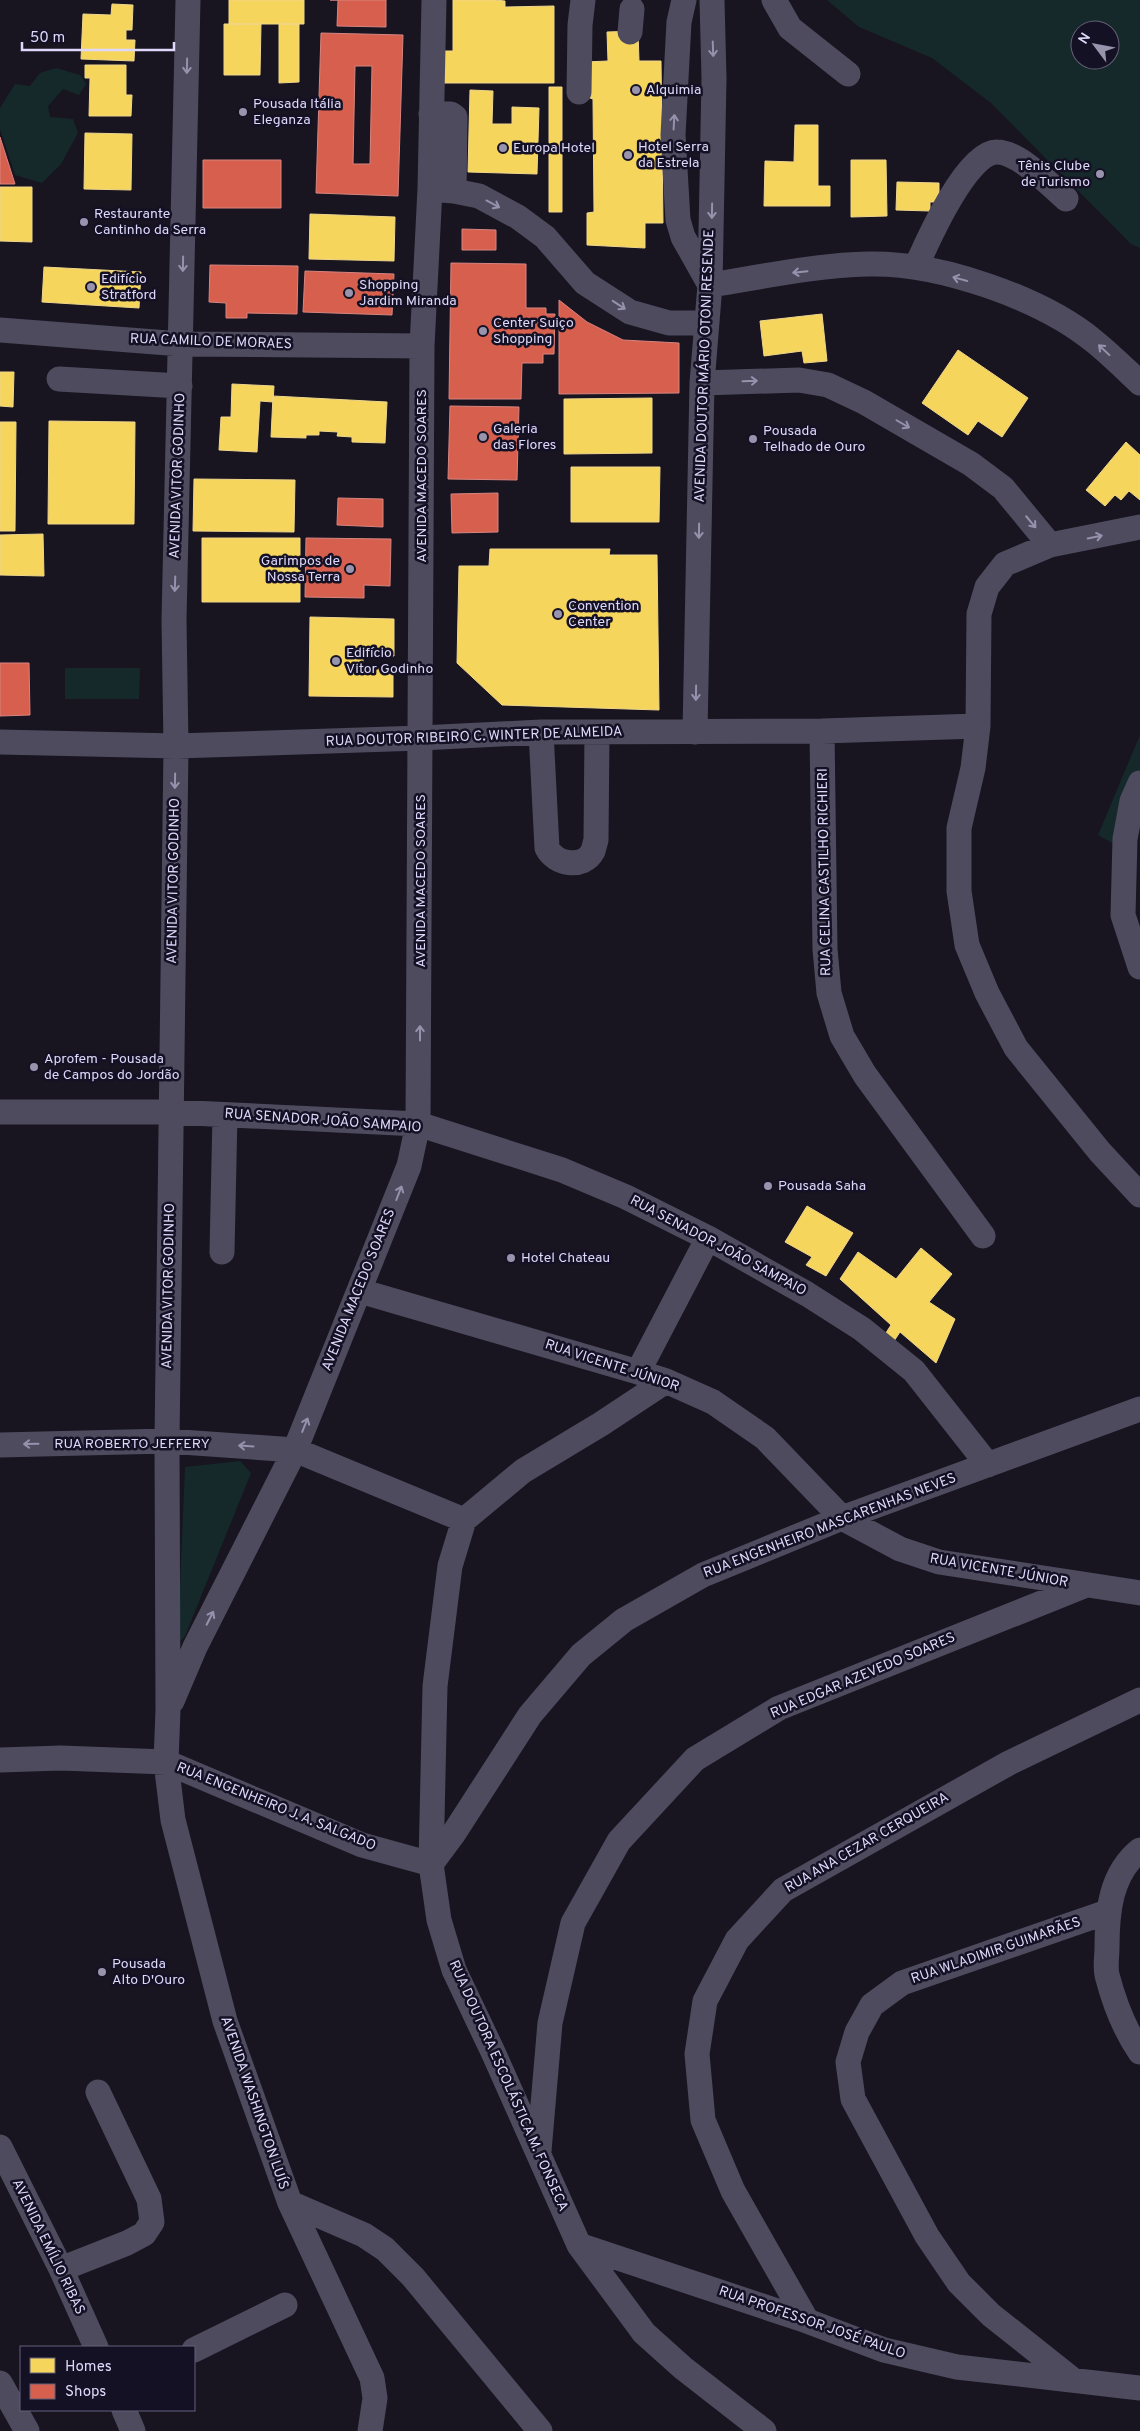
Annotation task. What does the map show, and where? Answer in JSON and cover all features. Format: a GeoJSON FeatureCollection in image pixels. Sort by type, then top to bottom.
{"type":"FeatureCollection","features":[{"type":"Feature","properties":{"kind":"street","name":"AVENIDA VITOR GODINHO"},"geometry":{"type":"LineString","coordinates":[[166,1762],[168,1710],[167,1441],[176,746],[174,620],[182,344],[188,0]]}},
{"type":"Feature","properties":{"kind":"street","name":"AVENIDA MACEDO SOARES"},"geometry":{"type":"LineString","coordinates":[[168,1710],[195,1647],[294,1450],[409,1166],[418,1124],[422,346],[430,188],[434,0]]}},
{"type":"Feature","properties":{"kind":"street"},"geometry":{"type":"LineString","coordinates":[[579,92],[580,25],[583,0]]}},
{"type":"Feature","properties":{"kind":"street"},"geometry":{"type":"LineString","coordinates":[[684,0],[679,22],[673,135],[678,220],[683,237],[710,285],[779,274],[869,264],[916,267],[997,288],[1047,311],[1094,341],[1140,383]]}},
{"type":"Feature","properties":{"kind":"street","name":"AVENIDA DOUTOR MÁRIO OTONI RESENDE"},"geometry":{"type":"LineString","coordinates":[[695,732],[702,383],[710,285],[714,78],[712,0]]}},
{"type":"Feature","properties":{"kind":"street"},"geometry":{"type":"LineString","coordinates":[[774,0],[790,28],[848,74]]}},
{"type":"Feature","properties":{"kind":"street"},"geometry":{"type":"LineString","coordinates":[[431,114],[451,114],[455,117],[454,191]]}},
{"type":"Feature","properties":{"kind":"street"},"geometry":{"type":"LineString","coordinates":[[916,267],[931,230],[976,162],[988,153],[998,151],[1022,161],[1066,198]]}},
{"type":"Feature","properties":{"kind":"street"},"geometry":{"type":"LineString","coordinates":[[430,188],[479,196],[518,217],[545,237],[585,283],[630,312],[669,323],[707,323]]}},
{"type":"Feature","properties":{"kind":"street","name":"RUA CAMILO DE MORAES"},"geometry":{"type":"LineString","coordinates":[[0,330],[182,344],[422,346]]}},
{"type":"Feature","properties":{"kind":"street"},"geometry":{"type":"LineString","coordinates":[[59,379],[180,386]]}},
{"type":"Feature","properties":{"kind":"street"},"geometry":{"type":"LineString","coordinates":[[702,383],[799,380],[828,386],[864,402],[971,464],[1002,488],[1050,545]]}},
{"type":"Feature","properties":{"kind":"street"},"geometry":{"type":"LineString","coordinates":[[1140,527],[1050,545],[1005,564],[987,587],[979,614],[978,726],[973,768],[959,828],[959,892],[967,945],[987,993],[1016,1048],[1100,1152],[1140,1195]]}},
{"type":"Feature","properties":{"kind":"street","name":"RUA DOUTOR RIBEIRO C. WINTER DE ALMEIDA"},"geometry":{"type":"LineString","coordinates":[[0,742],[176,746],[541,732],[822,731],[978,726]]}},
{"type":"Feature","properties":{"kind":"street","name":"RUA CELINA CASTILHO RICHIERI"},"geometry":{"type":"LineString","coordinates":[[822,731],[824,950],[829,993],[842,1036],[865,1076],[983,1236]]}},
{"type":"Feature","properties":{"kind":"street"},"geometry":{"type":"LineString","coordinates":[[541,732],[547,848],[551,857],[562,863],[581,861],[592,853],[596,840],[597,732]]}},
{"type":"Feature","properties":{"kind":"street"},"geometry":{"type":"LineString","coordinates":[[1140,783],[1132,801],[1125,839],[1123,915],[1140,968]]}},
{"type":"Feature","properties":{"kind":"street","name":"RUA SENADOR JOÃO SAMPAIO"},"geometry":{"type":"LineString","coordinates":[[0,1112],[171,1112],[418,1124],[562,1170],[626,1196],[708,1238],[807,1294],[862,1329],[914,1371],[988,1465]]}},
{"type":"Feature","properties":{"kind":"street"},"geometry":{"type":"LineString","coordinates":[[222,1252],[225,1115]]}},
{"type":"Feature","properties":{"kind":"street"},"geometry":{"type":"LineString","coordinates":[[638,1372],[708,1238]]}},
{"type":"Feature","properties":{"kind":"street","name":"RUA VICENTE JÚNIOR"},"geometry":{"type":"LineString","coordinates":[[360,1291],[638,1372],[666,1381],[713,1402],[765,1438],[842,1518],[869,1535],[900,1550],[939,1562],[1084,1586],[1140,1593]]}},
{"type":"Feature","properties":{"kind":"street"},"geometry":{"type":"LineString","coordinates":[[464,1520],[524,1472],[666,1381]]}},
{"type":"Feature","properties":{"kind":"street","name":"RUA ENGENHEIRO MASCARENHAS NEVES"},"geometry":{"type":"LineString","coordinates":[[431,1864],[454,1833],[530,1716],[581,1655],[624,1620],[703,1575],[842,1518],[1140,1410]]}},
{"type":"Feature","properties":{"kind":"street","name":"RUA ROBERTO JEFFERY"},"geometry":{"type":"LineString","coordinates":[[0,1445],[167,1441],[294,1450],[464,1520]]}},
{"type":"Feature","properties":{"kind":"street","name":"RUA DOUTORA ESCOLÁSTICA M. FONSECA"},"geometry":{"type":"LineString","coordinates":[[464,1520],[450,1566],[435,1686],[431,1864],[439,1920],[454,1970],[579,2245],[644,2333],[683,2368],[764,2431]]}},
{"type":"Feature","properties":{"kind":"street","name":"RUA EDGAR AZEVEDO SOARES"},"geometry":{"type":"LineString","coordinates":[[539,2154],[550,2022],[573,1923],[619,1841],[695,1759],[779,1708],[1084,1586]]}},
{"type":"Feature","properties":{"kind":"street"},"geometry":{"type":"LineString","coordinates":[[168,1638],[185,1648],[195,1647]]}},
{"type":"Feature","properties":{"kind":"street","name":"RUA ANA CEZAR CERQUEIRA"},"geometry":{"type":"LineString","coordinates":[[807,2321],[734,2191],[703,2120],[697,2054],[704,2001],[737,1940],[783,1890],[1008,1763],[1140,1700]]}},
{"type":"Feature","properties":{"kind":"street","name":"RUA ENGENHEIRO J. A. SALGADO"},"geometry":{"type":"LineString","coordinates":[[0,1760],[62,1758],[166,1762],[362,1844],[431,1864]]}},
{"type":"Feature","properties":{"kind":"street","name":"AVENIDA WASHINGTON LUÍS"},"geometry":{"type":"LineString","coordinates":[[166,1762],[173,1820],[222,2012],[290,2203],[372,2378],[376,2398],[370,2431]]}},
{"type":"Feature","properties":{"kind":"street"},"geometry":{"type":"LineString","coordinates":[[1140,1850],[1132,1856],[1116,1882],[1107,1912],[1107,1973],[1126,2031],[1140,2052]]}},
{"type":"Feature","properties":{"kind":"street","name":"RUA WLADIMIR GUIMARÃES"},"geometry":{"type":"LineString","coordinates":[[1073,2380],[991,2315],[959,2283],[927,2236],[853,2099],[848,2062],[857,2032],[872,2004],[902,1983],[1107,1912]]}},
{"type":"Feature","properties":{"kind":"street"},"geometry":{"type":"LineString","coordinates":[[61,2270],[127,2243],[144,2234],[152,2222],[149,2199],[98,2092]]}},
{"type":"Feature","properties":{"kind":"street","name":"AVENIDA EMÍLIO RIBAS"},"geometry":{"type":"LineString","coordinates":[[0,2147],[61,2270],[96,2346]]}},
{"type":"Feature","properties":{"kind":"street"},"geometry":{"type":"LineString","coordinates":[[290,2203],[364,2235],[385,2249],[414,2277],[540,2431]]}},
{"type":"Feature","properties":{"kind":"street","name":"RUA PROFESSOR JOSÉ PAULO"},"geometry":{"type":"LineString","coordinates":[[579,2245],[807,2321],[884,2350],[948,2365],[1140,2388]]}},
{"type":"Feature","properties":{"kind":"street"},"geometry":{"type":"LineString","coordinates":[[195,2350],[285,2305]]}},
{"type":"Feature","properties":{"kind":"street"},"geometry":{"type":"LineString","coordinates":[[0,2383],[27,2431]]}},
{"type":"Feature","properties":{"kind":"street"},"geometry":{"type":"LineString","coordinates":[[124,2411],[133,2431]]}},
{"type":"Feature","properties":{"kind":"green space","name":"Tênis Clube de Turismo"},"geometry":{"type":"Polygon","coordinates":[[[827,0],[1140,0],[1140,248],[1131,244],[991,103],[932,58],[859,27],[827,0]]]}},
{"type":"Feature","properties":{"kind":"green space"},"geometry":{"type":"Polygon","coordinates":[[[56,68],[80,75],[86,84],[79,95],[63,89],[48,106],[50,117],[73,119],[78,133],[61,164],[42,183],[15,175],[0,129],[0,108],[15,84],[30,86],[40,73],[56,68]]]}},
{"type":"Feature","properties":{"kind":"green space"},"geometry":{"type":"Polygon","coordinates":[[[65,668],[140,668],[139,699],[65,699],[65,668]]]}},
{"type":"Feature","properties":{"kind":"green space"},"geometry":{"type":"Polygon","coordinates":[[[1140,735],[1140,829],[1128,852],[1098,835],[1140,735]]]}},
{"type":"Feature","properties":{"kind":"green space"},"geometry":{"type":"Polygon","coordinates":[[[240,1461],[251,1473],[185,1636],[181,1641],[178,1634],[185,1467],[240,1461]]]}},
{"type":"Feature","properties":{"kind":"building: Homes"},"geometry":{"type":"Polygon","coordinates":[[[229,0],[304,0],[304,24],[229,24],[229,0]]]}},
{"type":"Feature","properties":{"kind":"building: Homes"},"geometry":{"type":"Polygon","coordinates":[[[453,0],[505,1],[505,7],[554,6],[554,83],[440,83],[440,51],[453,51],[453,0]]]}},
{"type":"Feature","properties":{"kind":"building: Homes"},"geometry":{"type":"Polygon","coordinates":[[[112,4],[133,5],[132,30],[126,30],[126,40],[135,40],[134,61],[81,59],[83,14],[111,15],[112,4]]]}},
{"type":"Feature","properties":{"kind":"building: Homes"},"geometry":{"type":"Polygon","coordinates":[[[224,24],[261,24],[260,75],[224,75],[224,24]]]}},
{"type":"Feature","properties":{"kind":"building: Homes"},"geometry":{"type":"Polygon","coordinates":[[[279,24],[299,24],[299,82],[279,83],[279,24]]]}},
{"type":"Feature","properties":{"kind":"building: Homes","name":"Hotel Serra da Estrela"},"geometry":{"type":"Polygon","coordinates":[[[638,31],[639,61],[661,61],[663,223],[645,223],[645,248],[587,245],[587,213],[594,212],[593,99],[587,97],[585,62],[608,61],[607,32],[638,31]]]}},
{"type":"Feature","properties":{"kind":"building: Homes"},"geometry":{"type":"Polygon","coordinates":[[[85,65],[126,65],[126,95],[132,95],[131,116],[89,116],[90,78],[85,78],[85,65]]]}},
{"type":"Feature","properties":{"kind":"building: Homes"},"geometry":{"type":"Polygon","coordinates":[[[549,87],[562,87],[562,212],[549,212],[549,87]]]}},
{"type":"Feature","properties":{"kind":"building: Homes","name":"Europa Hotel"},"geometry":{"type":"Polygon","coordinates":[[[470,90],[493,91],[492,124],[512,124],[512,107],[539,108],[537,174],[468,172],[470,90]]]}},
{"type":"Feature","properties":{"kind":"building: Homes"},"geometry":{"type":"Polygon","coordinates":[[[795,125],[818,125],[818,186],[830,186],[830,206],[764,206],[765,161],[794,162],[795,125]]]}},
{"type":"Feature","properties":{"kind":"building: Homes"},"geometry":{"type":"Polygon","coordinates":[[[85,133],[132,134],[131,190],[84,189],[85,133]]]}},
{"type":"Feature","properties":{"kind":"building: Homes"},"geometry":{"type":"Polygon","coordinates":[[[851,160],[886,160],[887,216],[851,217],[851,160]]]}},
{"type":"Feature","properties":{"kind":"building: Homes"},"geometry":{"type":"Polygon","coordinates":[[[897,182],[939,183],[939,202],[930,202],[930,211],[896,210],[897,182]]]}},
{"type":"Feature","properties":{"kind":"building: Homes"},"geometry":{"type":"Polygon","coordinates":[[[0,187],[32,187],[32,242],[0,241],[0,187]]]}},
{"type":"Feature","properties":{"kind":"building: Homes"},"geometry":{"type":"Polygon","coordinates":[[[310,214],[395,217],[394,261],[309,259],[310,214]]]}},
{"type":"Feature","properties":{"kind":"building: Homes","name":"Edifício Stratford"},"geometry":{"type":"Polygon","coordinates":[[[44,267],[141,272],[139,308],[42,302],[44,267]]]}},
{"type":"Feature","properties":{"kind":"building: Homes"},"geometry":{"type":"Polygon","coordinates":[[[822,314],[827,361],[804,363],[802,351],[764,356],[760,321],[822,314]]]}},
{"type":"Feature","properties":{"kind":"building: Homes"},"geometry":{"type":"Polygon","coordinates":[[[958,350],[1028,398],[1002,437],[978,421],[968,435],[922,403],[958,350]]]}},
{"type":"Feature","properties":{"kind":"building: Homes"},"geometry":{"type":"Polygon","coordinates":[[[0,372],[14,372],[13,407],[0,406],[0,372]]]}},
{"type":"Feature","properties":{"kind":"building: Homes"},"geometry":{"type":"Polygon","coordinates":[[[232,384],[274,386],[273,402],[260,401],[257,452],[219,450],[221,417],[231,417],[232,384]]]}},
{"type":"Feature","properties":{"kind":"building: Homes"},"geometry":{"type":"Polygon","coordinates":[[[273,396],[387,402],[385,443],[352,442],[352,437],[337,436],[338,432],[319,431],[319,435],[306,435],[306,438],[271,437],[273,396]]]}},
{"type":"Feature","properties":{"kind":"building: Homes"},"geometry":{"type":"Polygon","coordinates":[[[652,398],[652,453],[564,454],[564,399],[652,398]]]}},
{"type":"Feature","properties":{"kind":"building: Homes"},"geometry":{"type":"Polygon","coordinates":[[[49,421],[135,422],[134,524],[48,524],[49,421]]]}},
{"type":"Feature","properties":{"kind":"building: Homes"},"geometry":{"type":"Polygon","coordinates":[[[0,422],[16,422],[15,531],[0,531],[0,422]]]}},
{"type":"Feature","properties":{"kind":"building: Homes"},"geometry":{"type":"Polygon","coordinates":[[[1126,442],[1140,455],[1140,500],[1129,491],[1121,500],[1115,495],[1105,506],[1086,490],[1126,442]]]}},
{"type":"Feature","properties":{"kind":"building: Homes"},"geometry":{"type":"Polygon","coordinates":[[[571,467],[660,467],[659,522],[571,522],[571,467]]]}},
{"type":"Feature","properties":{"kind":"building: Homes"},"geometry":{"type":"Polygon","coordinates":[[[194,479],[295,480],[294,532],[193,531],[194,479]]]}},
{"type":"Feature","properties":{"kind":"building: Homes"},"geometry":{"type":"Polygon","coordinates":[[[43,534],[44,576],[0,575],[0,535],[43,534]]]}},
{"type":"Feature","properties":{"kind":"building: Homes"},"geometry":{"type":"Polygon","coordinates":[[[202,538],[300,538],[300,602],[202,602],[202,538]]]}},
{"type":"Feature","properties":{"kind":"building: Homes","name":"Convention Center"},"geometry":{"type":"Polygon","coordinates":[[[490,549],[610,549],[609,555],[657,555],[659,710],[502,705],[457,663],[459,566],[489,566],[490,549]]]}},
{"type":"Feature","properties":{"kind":"building: Homes","name":"Edifício Vitor Godinho"},"geometry":{"type":"Polygon","coordinates":[[[310,617],[394,619],[394,656],[363,656],[363,666],[393,667],[393,697],[309,696],[310,617]]]}},
{"type":"Feature","properties":{"kind":"building: Homes"},"geometry":{"type":"Polygon","coordinates":[[[807,1206],[853,1233],[826,1276],[806,1265],[812,1257],[785,1242],[807,1206]]]}},
{"type":"Feature","properties":{"kind":"building: Homes"},"geometry":{"type":"Polygon","coordinates":[[[921,1248],[952,1274],[929,1302],[955,1319],[936,1363],[900,1332],[892,1344],[884,1336],[891,1325],[840,1279],[858,1252],[896,1279],[921,1248]]]}},
{"type":"Feature","properties":{"kind":"building: Shops"},"geometry":{"type":"Polygon","coordinates":[[[338,0],[386,0],[386,27],[337,26],[338,0]]]}},
{"type":"Feature","properties":{"kind":"building: Shops"},"geometry":{"type":"Polygon","coordinates":[[[321,33],[403,35],[398,196],[316,193],[321,33]],[[355,66],[353,164],[370,164],[372,66],[355,66]]]}},
{"type":"Feature","properties":{"kind":"building: Shops"},"geometry":{"type":"Polygon","coordinates":[[[0,137],[15,184],[0,184],[0,137]]]}},
{"type":"Feature","properties":{"kind":"building: Shops"},"geometry":{"type":"Polygon","coordinates":[[[203,160],[281,160],[281,208],[203,208],[203,160]]]}},
{"type":"Feature","properties":{"kind":"building: Shops"},"geometry":{"type":"Polygon","coordinates":[[[462,229],[496,230],[496,250],[462,250],[462,229]]]}},
{"type":"Feature","properties":{"kind":"building: Shops"},"geometry":{"type":"Polygon","coordinates":[[[451,263],[526,264],[526,308],[546,308],[546,314],[555,314],[554,354],[543,354],[543,363],[522,363],[521,399],[449,399],[451,263]]]}},
{"type":"Feature","properties":{"kind":"building: Shops"},"geometry":{"type":"Polygon","coordinates":[[[210,265],[298,266],[297,314],[247,313],[247,318],[226,318],[226,303],[209,302],[210,265]]]}},
{"type":"Feature","properties":{"kind":"building: Shops","name":"Shopping Jardim Miranda"},"geometry":{"type":"Polygon","coordinates":[[[305,271],[394,274],[392,315],[303,312],[305,271]]]}},
{"type":"Feature","properties":{"kind":"building: Shops"},"geometry":{"type":"Polygon","coordinates":[[[559,300],[587,322],[623,340],[679,343],[679,393],[559,394],[559,300]]]}},
{"type":"Feature","properties":{"kind":"building: Shops"},"geometry":{"type":"Polygon","coordinates":[[[450,406],[519,407],[517,480],[448,479],[450,406]]]}},
{"type":"Feature","properties":{"kind":"building: Shops"},"geometry":{"type":"Polygon","coordinates":[[[498,493],[498,532],[452,533],[451,494],[498,493]]]}},
{"type":"Feature","properties":{"kind":"building: Shops"},"geometry":{"type":"Polygon","coordinates":[[[338,498],[383,499],[383,527],[337,525],[338,498]]]}},
{"type":"Feature","properties":{"kind":"building: Shops"},"geometry":{"type":"Polygon","coordinates":[[[306,538],[391,539],[390,586],[364,585],[364,598],[305,597],[306,538]]]}},
{"type":"Feature","properties":{"kind":"building: Shops"},"geometry":{"type":"Polygon","coordinates":[[[0,663],[29,663],[30,715],[0,716],[0,663]]]}},
{"type":"Feature","properties":{"kind":"place","name":"Alquimia"},"geometry":{"type":"Point","coordinates":[636,90]}},
{"type":"Feature","properties":{"kind":"place","name":"Pousada Itália Eleganza"},"geometry":{"type":"Point","coordinates":[243,112]}},
{"type":"Feature","properties":{"kind":"place","name":"Europa Hotel"},"geometry":{"type":"Point","coordinates":[503,148]}},
{"type":"Feature","properties":{"kind":"place","name":"Hotel Serra da Estrela"},"geometry":{"type":"Point","coordinates":[628,155]}},
{"type":"Feature","properties":{"kind":"place","name":"Tênis Clube de Turismo"},"geometry":{"type":"Point","coordinates":[1100,174]}},
{"type":"Feature","properties":{"kind":"place","name":"Restaurante Cantinho da Serra"},"geometry":{"type":"Point","coordinates":[84,222]}},
{"type":"Feature","properties":{"kind":"place","name":"Edifício Stratford"},"geometry":{"type":"Point","coordinates":[91,287]}},
{"type":"Feature","properties":{"kind":"place","name":"Shopping Jardim Miranda"},"geometry":{"type":"Point","coordinates":[349,293]}},
{"type":"Feature","properties":{"kind":"place","name":"Center Suiço Shopping"},"geometry":{"type":"Point","coordinates":[483,331]}},
{"type":"Feature","properties":{"kind":"place","name":"Galeria das Flores"},"geometry":{"type":"Point","coordinates":[483,437]}},
{"type":"Feature","properties":{"kind":"place","name":"Pousada Telhado de Ouro"},"geometry":{"type":"Point","coordinates":[753,439]}},
{"type":"Feature","properties":{"kind":"place","name":"Garimpos de Nossa Terra"},"geometry":{"type":"Point","coordinates":[350,569]}},
{"type":"Feature","properties":{"kind":"place","name":"Convention Center"},"geometry":{"type":"Point","coordinates":[558,614]}},
{"type":"Feature","properties":{"kind":"place","name":"Edifício Vitor Godinho"},"geometry":{"type":"Point","coordinates":[336,661]}},
{"type":"Feature","properties":{"kind":"place","name":"Aprofem - Pousada de Campos do Jordão"},"geometry":{"type":"Point","coordinates":[34,1067]}},
{"type":"Feature","properties":{"kind":"place","name":"Pousada Saha"},"geometry":{"type":"Point","coordinates":[768,1186]}},
{"type":"Feature","properties":{"kind":"place","name":"Hotel Chateau"},"geometry":{"type":"Point","coordinates":[511,1258]}},
{"type":"Feature","properties":{"kind":"place","name":"Pousada Alto D'Ouro"},"geometry":{"type":"Point","coordinates":[102,1972]}}]}
